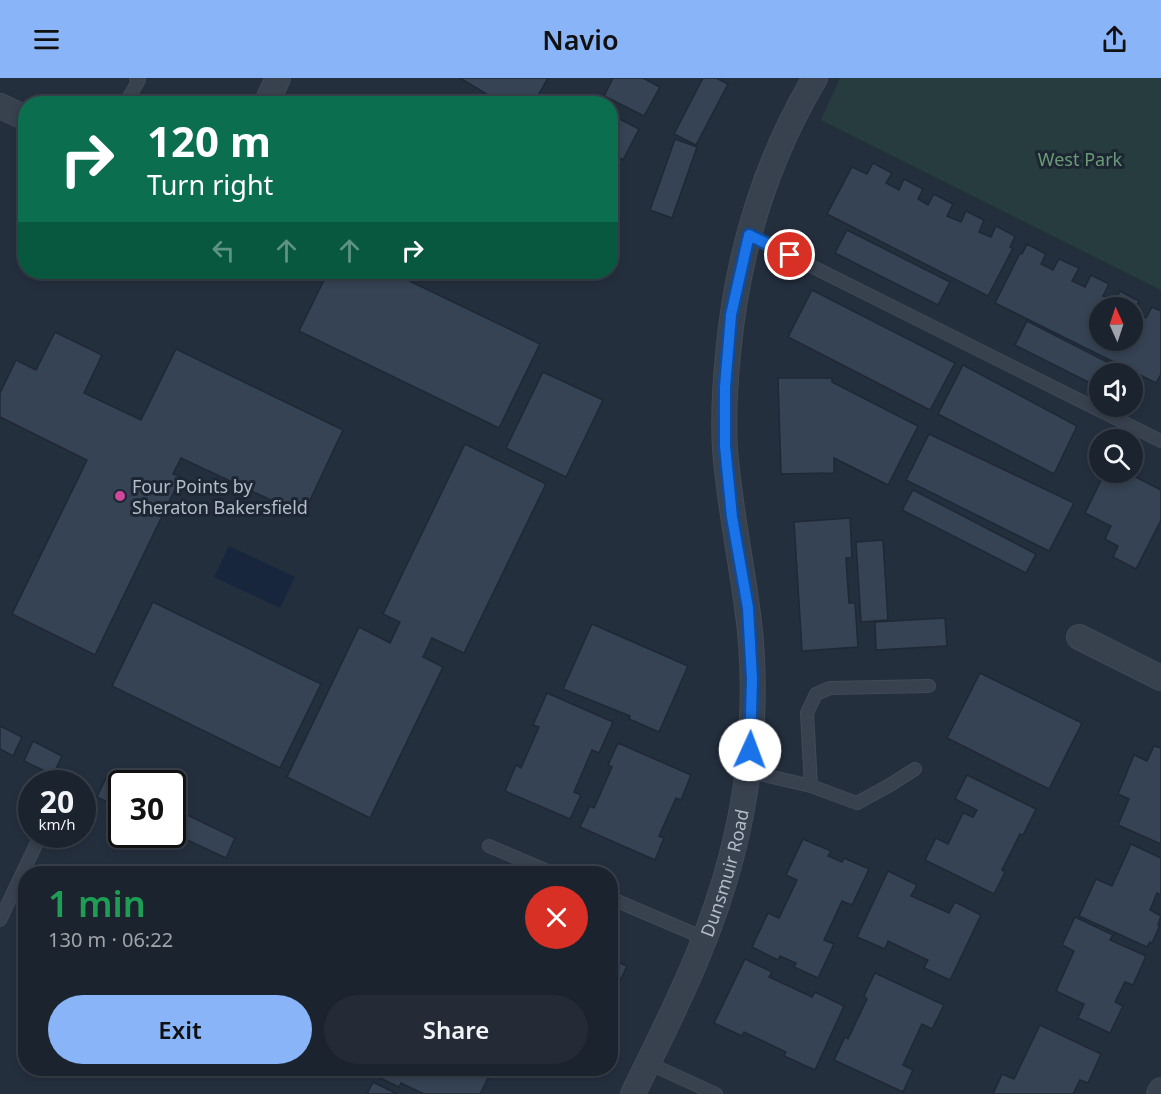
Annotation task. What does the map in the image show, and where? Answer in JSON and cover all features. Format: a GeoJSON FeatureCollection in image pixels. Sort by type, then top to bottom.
{"type":"FeatureCollection","features":[{"type":"Feature","properties":{"kind":"street"},"geometry":{"type":"LineString","coordinates":[[270,96],[278,78]]}},
{"type":"Feature","properties":{"kind":"street","name":"Dunsmuir Road"},"geometry":{"type":"LineString","coordinates":[[633,1094],[704,938],[722,889],[740,820],[750,750],[752,679],[748,608],[732,517],[725,446],[725,387],[731,315],[749,235],[766,177],[794,112],[815,78]]}},
{"type":"Feature","properties":{"kind":"street"},"geometry":{"type":"LineString","coordinates":[[0,106],[18,114]]}},
{"type":"Feature","properties":{"kind":"street"},"geometry":{"type":"LineString","coordinates":[[1079,637],[1161,678]]}},
{"type":"Feature","properties":{"kind":"lane"},"geometry":{"type":"LineString","coordinates":[[130,96],[138,78]]}},
{"type":"Feature","properties":{"kind":"lane"},"geometry":{"type":"LineString","coordinates":[[749,235],[1161,441]]}},
{"type":"Feature","properties":{"kind":"lane"},"geometry":{"type":"LineString","coordinates":[[811,786],[807,713],[816,694],[830,688],[929,686]]}},
{"type":"Feature","properties":{"kind":"lane"},"geometry":{"type":"LineString","coordinates":[[747,771],[811,786],[857,802],[915,769]]}},
{"type":"Feature","properties":{"kind":"lane"},"geometry":{"type":"LineString","coordinates":[[489,846],[536,866]]}},
{"type":"Feature","properties":{"kind":"lane"},"geometry":{"type":"LineString","coordinates":[[26,866],[34,848]]}},
{"type":"Feature","properties":{"kind":"lane"},"geometry":{"type":"LineString","coordinates":[[0,920],[18,882]]}},
{"type":"Feature","properties":{"kind":"lane"},"geometry":{"type":"LineString","coordinates":[[618,901],[704,938]]}},
{"type":"Feature","properties":{"kind":"lane"},"geometry":{"type":"LineString","coordinates":[[648,1063],[716,1094]]}},
{"type":"Feature","properties":{"kind":"green space","name":"West Park"},"geometry":{"type":"Polygon","coordinates":[[[840,78],[1161,78],[1161,290],[821,120],[840,78]]]}},
{"type":"Feature","properties":{"kind":"water"},"geometry":{"type":"Polygon","coordinates":[[[229,546],[295,577],[280,608],[214,577],[229,546]]]}},
{"type":"Feature","properties":{"kind":"building"},"geometry":{"type":"Polygon","coordinates":[[[460,78],[548,78],[538,96],[490,96],[460,78]]]}},
{"type":"Feature","properties":{"kind":"building"},"geometry":{"type":"Polygon","coordinates":[[[613,78],[643,78],[660,87],[644,116],[618,103],[618,96],[604,96],[613,78]]]}},
{"type":"Feature","properties":{"kind":"building"},"geometry":{"type":"Polygon","coordinates":[[[703,78],[716,78],[728,84],[696,145],[674,134],[703,78]]]}},
{"type":"Feature","properties":{"kind":"building"},"geometry":{"type":"Polygon","coordinates":[[[618,118],[639,129],[623,160],[618,157],[618,118]]]}},
{"type":"Feature","properties":{"kind":"building"},"geometry":{"type":"Polygon","coordinates":[[[675,139],[697,147],[672,218],[650,210],[675,139]]]}},
{"type":"Feature","properties":{"kind":"building"},"geometry":{"type":"Polygon","coordinates":[[[873,163],[892,173],[886,183],[899,190],[904,179],[923,189],[918,199],[928,205],[934,194],[953,204],[947,216],[961,222],[966,211],[984,220],[979,232],[991,237],[996,226],[1015,236],[1010,247],[1013,248],[988,296],[827,214],[852,167],[867,174],[873,163]]]}},
{"type":"Feature","properties":{"kind":"building"},"geometry":{"type":"Polygon","coordinates":[[[847,230],[950,282],[938,305],[835,253],[847,230]]]}},
{"type":"Feature","properties":{"kind":"building"},"geometry":{"type":"Polygon","coordinates":[[[1027,244],[1046,254],[1041,264],[1053,270],[1059,259],[1079,268],[1072,281],[1085,287],[1091,275],[1109,284],[1103,296],[1105,297],[1089,297],[1089,350],[995,303],[1020,253],[1022,254],[1027,244]]]}},
{"type":"Feature","properties":{"kind":"building"},"geometry":{"type":"Polygon","coordinates":[[[325,279],[405,279],[540,344],[499,428],[299,331],[325,279]]]}},
{"type":"Feature","properties":{"kind":"building"},"geometry":{"type":"Polygon","coordinates":[[[812,290],[955,363],[930,410],[788,337],[812,290]]]}},
{"type":"Feature","properties":{"kind":"building"},"geometry":{"type":"Polygon","coordinates":[[[1120,291],[1131,297],[1117,297],[1120,291]]]}},
{"type":"Feature","properties":{"kind":"building"},"geometry":{"type":"Polygon","coordinates":[[[1152,307],[1161,311],[1161,374],[1156,383],[1143,377],[1143,363],[1116,363],[1092,351],[1143,351],[1143,317],[1146,318],[1152,307]]]}},
{"type":"Feature","properties":{"kind":"building"},"geometry":{"type":"Polygon","coordinates":[[[1027,321],[1109,363],[1089,363],[1089,382],[1015,345],[1027,321]]]}},
{"type":"Feature","properties":{"kind":"building","name":"Four Points by Sheraton Bakersfield"},"geometry":{"type":"Polygon","coordinates":[[[55,332],[102,355],[84,393],[141,420],[176,349],[343,430],[303,515],[181,458],[173,474],[181,477],[95,655],[12,614],[87,460],[0,417],[0,393],[16,360],[36,370],[55,332]]]}},
{"type":"Feature","properties":{"kind":"building"},"geometry":{"type":"Polygon","coordinates":[[[963,365],[1077,426],[1054,474],[938,414],[963,365]]]}},
{"type":"Feature","properties":{"kind":"building"},"geometry":{"type":"Polygon","coordinates":[[[543,372],[603,400],[566,477],[506,448],[543,372]]]}},
{"type":"Feature","properties":{"kind":"building"},"geometry":{"type":"Polygon","coordinates":[[[778,378],[832,378],[832,382],[918,426],[888,485],[834,458],[834,473],[781,474],[778,378]]]}},
{"type":"Feature","properties":{"kind":"building"},"geometry":{"type":"Polygon","coordinates":[[[929,434],[1074,503],[1049,551],[906,480],[929,434]]]}},
{"type":"Feature","properties":{"kind":"building"},"geometry":{"type":"Polygon","coordinates":[[[465,444],[546,484],[464,653],[432,638],[423,657],[443,667],[370,818],[287,777],[359,627],[390,643],[400,622],[383,614],[465,444]]]}},
{"type":"Feature","properties":{"kind":"building"},"geometry":{"type":"Polygon","coordinates":[[[1143,481],[1161,490],[1161,520],[1136,569],[1113,557],[1118,546],[1105,539],[1111,526],[1085,513],[1100,483],[1143,483],[1143,481]]]}},
{"type":"Feature","properties":{"kind":"building"},"geometry":{"type":"Polygon","coordinates":[[[913,490],[1036,554],[1026,573],[902,510],[913,490]]]}},
{"type":"Feature","properties":{"kind":"building"},"geometry":{"type":"Polygon","coordinates":[[[850,518],[852,558],[846,558],[849,603],[855,603],[858,647],[802,651],[794,522],[850,518]]]}},
{"type":"Feature","properties":{"kind":"building"},"geometry":{"type":"Polygon","coordinates":[[[883,540],[888,620],[861,622],[856,542],[883,540]]]}},
{"type":"Feature","properties":{"kind":"building"},"geometry":{"type":"Polygon","coordinates":[[[153,602],[321,684],[280,768],[112,686],[153,602]]]}},
{"type":"Feature","properties":{"kind":"building"},"geometry":{"type":"Polygon","coordinates":[[[945,618],[947,646],[876,650],[875,622],[945,618]]]}},
{"type":"Feature","properties":{"kind":"building"},"geometry":{"type":"Polygon","coordinates":[[[592,624],[688,666],[659,732],[629,719],[630,716],[563,689],[592,624]]]}},
{"type":"Feature","properties":{"kind":"building"},"geometry":{"type":"Polygon","coordinates":[[[980,673],[1082,723],[1049,789],[947,738],[980,673]]]}},
{"type":"Feature","properties":{"kind":"building"},"geometry":{"type":"Polygon","coordinates":[[[547,693],[613,722],[599,753],[592,750],[574,792],[581,795],[570,819],[505,791],[516,765],[521,768],[539,727],[533,725],[547,693]]]}},
{"type":"Feature","properties":{"kind":"building"},"geometry":{"type":"Polygon","coordinates":[[[0,726],[22,737],[13,756],[0,749],[0,726]]]}},
{"type":"Feature","properties":{"kind":"building"},"geometry":{"type":"Polygon","coordinates":[[[33,741],[62,756],[55,770],[43,770],[24,761],[33,741]]]}},
{"type":"Feature","properties":{"kind":"building"},"geometry":{"type":"Polygon","coordinates":[[[618,743],[691,775],[681,800],[676,798],[659,836],[664,838],[655,860],[580,827],[590,806],[594,808],[612,767],[608,765],[618,743]]]}},
{"type":"Feature","properties":{"kind":"building"},"geometry":{"type":"Polygon","coordinates":[[[1154,746],[1161,748],[1161,844],[1118,825],[1129,799],[1118,794],[1134,755],[1147,761],[1154,746]]]}},
{"type":"Feature","properties":{"kind":"building"},"geometry":{"type":"Polygon","coordinates":[[[967,775],[1036,809],[1023,835],[1020,834],[1002,870],[1005,872],[994,894],[925,860],[936,838],[948,844],[963,813],[973,817],[977,810],[955,799],[967,775]]]}},
{"type":"Feature","properties":{"kind":"building"},"geometry":{"type":"Polygon","coordinates":[[[107,776],[108,776],[108,802],[97,797],[107,776]]]}},
{"type":"Feature","properties":{"kind":"building"},"geometry":{"type":"Polygon","coordinates":[[[186,814],[235,838],[226,858],[186,839],[186,814]]]}},
{"type":"Feature","properties":{"kind":"building"},"geometry":{"type":"Polygon","coordinates":[[[803,839],[831,851],[828,856],[842,862],[844,858],[869,869],[852,905],[842,901],[824,940],[834,944],[818,978],[794,967],[796,963],[780,956],[778,960],[752,947],[768,913],[779,918],[797,880],[786,875],[803,839]]]}},
{"type":"Feature","properties":{"kind":"building"},"geometry":{"type":"Polygon","coordinates":[[[1131,844],[1161,858],[1161,895],[1157,893],[1150,910],[1161,916],[1158,925],[1160,925],[1152,943],[1150,942],[1147,947],[1079,916],[1096,879],[1112,886],[1131,844]]]}},
{"type":"Feature","properties":{"kind":"building"},"geometry":{"type":"Polygon","coordinates":[[[888,871],[917,885],[911,896],[949,913],[955,902],[981,915],[950,980],[924,968],[928,960],[888,941],[885,949],[857,937],[888,871]]]}},
{"type":"Feature","properties":{"kind":"building"},"geometry":{"type":"Polygon","coordinates":[[[1075,917],[1113,935],[1110,940],[1146,956],[1133,985],[1125,982],[1115,1002],[1123,1006],[1110,1033],[1078,1018],[1084,1004],[1056,991],[1074,951],[1062,945],[1075,917]]]}},
{"type":"Feature","properties":{"kind":"building"},"geometry":{"type":"Polygon","coordinates":[[[745,959],[772,972],[769,977],[812,997],[815,992],[844,1006],[815,1070],[784,1056],[786,1052],[744,1032],[742,1036],[714,1023],[745,959]]]}},
{"type":"Feature","properties":{"kind":"building"},"geometry":{"type":"Polygon","coordinates":[[[618,962],[627,966],[618,985],[618,962]]]}},
{"type":"Feature","properties":{"kind":"building"},"geometry":{"type":"Polygon","coordinates":[[[875,973],[944,1005],[932,1029],[922,1024],[903,1065],[913,1070],[903,1092],[834,1060],[845,1037],[848,1039],[867,999],[864,996],[875,973]]]}},
{"type":"Feature","properties":{"kind":"building"},"geometry":{"type":"Polygon","coordinates":[[[1040,1025],[1101,1054],[1088,1083],[1080,1080],[1073,1094],[993,1094],[1002,1074],[1014,1079],[1040,1025]]]}},
{"type":"Feature","properties":{"kind":"building"},"geometry":{"type":"Polygon","coordinates":[[[376,1076],[489,1076],[480,1094],[424,1094],[401,1083],[399,1087],[376,1076]]]}},
{"type":"Feature","properties":{"kind":"building"},"geometry":{"type":"Polygon","coordinates":[[[373,1082],[397,1094],[367,1094],[373,1082]]]}},
{"type":"Feature","properties":{"kind":"place","name":"Four Points by Sheraton Bakersfield"},"geometry":{"type":"Point","coordinates":[120,496]}},
{"type":"Feature","properties":{"kind":"route"},"geometry":{"type":"LineString","coordinates":[[750,750],[752,679],[748,608],[732,517],[725,446],[725,387],[731,315],[749,235],[790,255]]}}]}
